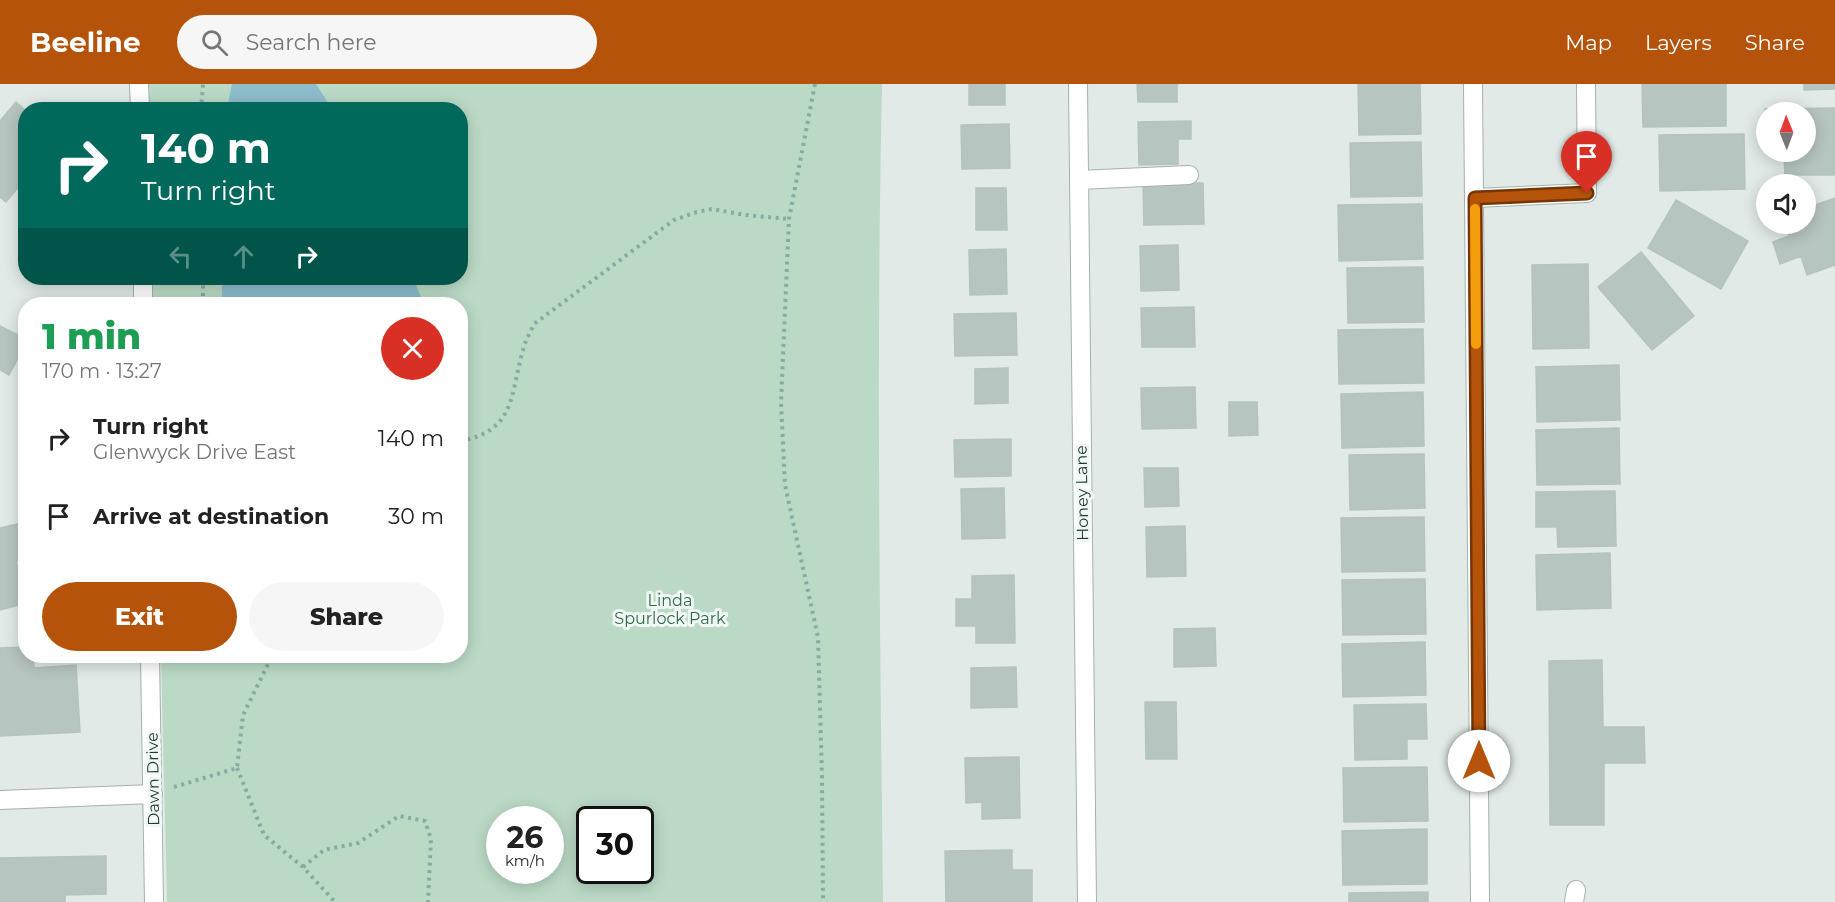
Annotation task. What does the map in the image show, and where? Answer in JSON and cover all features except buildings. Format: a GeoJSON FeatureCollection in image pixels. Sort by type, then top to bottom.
{"type":"FeatureCollection","features":[{"type":"Feature","properties":{"kind":"street"},"geometry":{"type":"LineString","coordinates":[[139,84],[140,102]]}},
{"type":"Feature","properties":{"kind":"street","name":"Honey Lane"},"geometry":{"type":"LineString","coordinates":[[1078,84],[1087,902]]}},
{"type":"Feature","properties":{"kind":"street"},"geometry":{"type":"LineString","coordinates":[[1473,84],[1480,902]]}},
{"type":"Feature","properties":{"kind":"street"},"geometry":{"type":"LineString","coordinates":[[1475,198],[1587,193],[1586,84]]}},
{"type":"Feature","properties":{"kind":"street"},"geometry":{"type":"LineString","coordinates":[[1079,180],[1189,175]]}},
{"type":"Feature","properties":{"kind":"street","name":"Dawn Drive"},"geometry":{"type":"LineString","coordinates":[[150,663],[154,902]]}},
{"type":"Feature","properties":{"kind":"street"},"geometry":{"type":"LineString","coordinates":[[0,800],[153,794]]}},
{"type":"Feature","properties":{"kind":"path"},"geometry":{"type":"LineString","coordinates":[[201,102],[202,84]]}},
{"type":"Feature","properties":{"kind":"path"},"geometry":{"type":"LineString","coordinates":[[815,84],[789,219],[781,403],[785,485],[818,637],[823,902]]}},
{"type":"Feature","properties":{"kind":"path"},"geometry":{"type":"LineString","coordinates":[[468,440],[476,438],[497,426],[508,410],[523,347],[534,324],[674,220],[712,209],[789,219]]}},
{"type":"Feature","properties":{"kind":"path"},"geometry":{"type":"LineString","coordinates":[[269,663],[243,715],[237,768],[264,835],[303,867],[335,902]]}},
{"type":"Feature","properties":{"kind":"path"},"geometry":{"type":"LineString","coordinates":[[153,794],[237,768]]}},
{"type":"Feature","properties":{"kind":"path"},"geometry":{"type":"LineString","coordinates":[[303,867],[324,850],[358,843],[399,816],[425,821],[431,839],[428,902]]}},
{"type":"Feature","properties":{"kind":"green space","name":"Linda Spurlock Park"},"geometry":{"type":"Polygon","coordinates":[[[147,84],[882,84],[879,391],[883,902],[167,902],[161,663],[468,663],[468,297],[152,297],[152,285],[468,285],[468,102],[147,102],[147,84]]]}},
{"type":"Feature","properties":{"kind":"water"},"geometry":{"type":"Polygon","coordinates":[[[232,84],[316,84],[328,102],[228,102],[232,84]]]}},
{"type":"Feature","properties":{"kind":"water"},"geometry":{"type":"Polygon","coordinates":[[[222,285],[416,285],[421,297],[222,297],[222,285]]]}},
{"type":"Feature","properties":{"kind":"slow traffic"},"geometry":{"type":"LineString","coordinates":[[1475,209],[1476,344]]}},
{"type":"Feature","properties":{"kind":"route"},"geometry":{"type":"LineString","coordinates":[[1479,761],[1475,198],[1587,193]]}}]}
